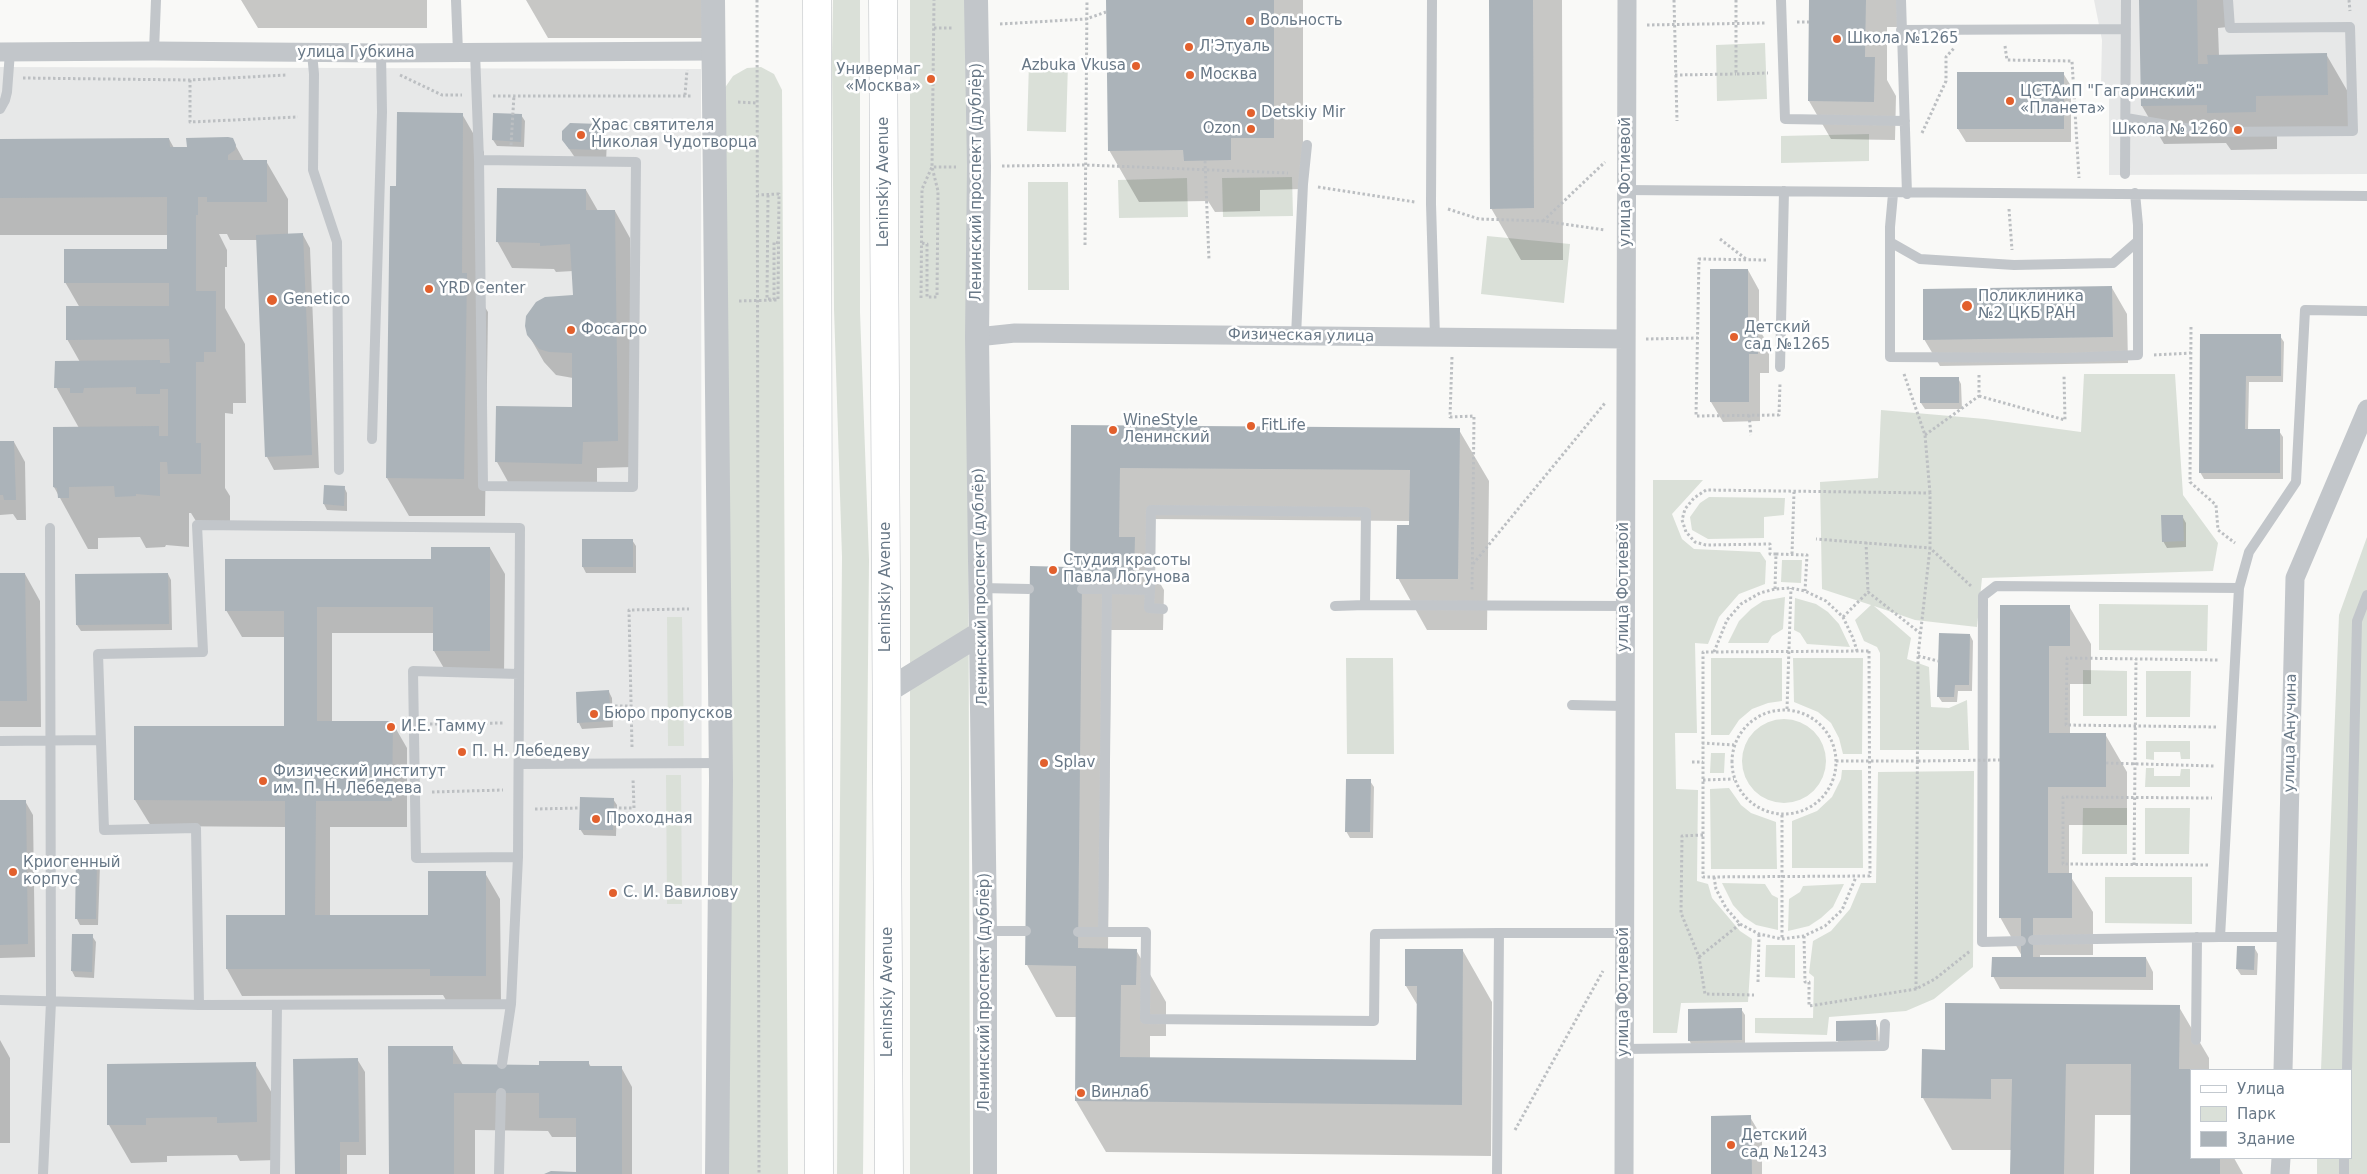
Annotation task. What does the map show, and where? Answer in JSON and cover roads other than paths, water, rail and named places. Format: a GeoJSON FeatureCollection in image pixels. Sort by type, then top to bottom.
{"type":"FeatureCollection","features":[{"type":"Feature","properties":{"kind":"main road"},"geometry":{"type":"LineString","coordinates":[[817,0],[819,1174]]}},
{"type":"Feature","properties":{"kind":"main road","name":"Leninskiy Avenue"},"geometry":{"type":"LineString","coordinates":[[883,0],[890,1174]]}},
{"type":"Feature","properties":{"kind":"street"},"geometry":{"type":"LineString","coordinates":[[713,0],[712,51],[721,762],[718,1174]]}},
{"type":"Feature","properties":{"kind":"street","name":"Ленинский проспект (дублёр)"},"geometry":{"type":"LineString","coordinates":[[976,0],[979,166],[977,337],[985,931],[985,1174]]}},
{"type":"Feature","properties":{"kind":"street","name":"улица Фотиевой"},"geometry":{"type":"LineString","coordinates":[[1624,1174],[1625,190],[1627,0]]}},
{"type":"Feature","properties":{"kind":"street","name":"улица Губкина"},"geometry":{"type":"LineString","coordinates":[[5,52],[380,53],[712,51]]}},
{"type":"Feature","properties":{"kind":"street","name":"Физическая улица"},"geometry":{"type":"LineString","coordinates":[[977,337],[1015,334],[1625,339]]}},
{"type":"Feature","properties":{"kind":"street","name":"улица Анучина"},"geometry":{"type":"LineString","coordinates":[[2283,1069],[2295,578],[2367,409]]}},
{"type":"Feature","properties":{"kind":"street"},"geometry":{"type":"LineString","coordinates":[[887,691],[981,633]]}},
{"type":"Feature","properties":{"kind":"street"},"geometry":{"type":"LineString","coordinates":[[2280,1174],[2281,1159]]}},
{"type":"Feature","properties":{"kind":"lane"},"geometry":{"type":"LineString","coordinates":[[154,51],[156,0]]}},
{"type":"Feature","properties":{"kind":"lane"},"geometry":{"type":"LineString","coordinates":[[456,0],[477,96],[483,486],[633,488],[636,162],[479,160]]}},
{"type":"Feature","properties":{"kind":"lane"},"geometry":{"type":"LineString","coordinates":[[1432,0],[1432,204],[1435,337]]}},
{"type":"Feature","properties":{"kind":"lane"},"geometry":{"type":"LineString","coordinates":[[1781,0],[1785,119],[1905,121]]}},
{"type":"Feature","properties":{"kind":"lane"},"geometry":{"type":"LineString","coordinates":[[1901,0],[1905,121],[1904,150],[1907,194]]}},
{"type":"Feature","properties":{"kind":"lane"},"geometry":{"type":"LineString","coordinates":[[2125,174],[2126,0]]}},
{"type":"Feature","properties":{"kind":"lane"},"geometry":{"type":"LineString","coordinates":[[2126,118],[2208,132],[2353,131],[2350,27],[2230,28],[2228,0]]}},
{"type":"Feature","properties":{"kind":"lane"},"geometry":{"type":"LineString","coordinates":[[1901,30],[2126,29]]}},
{"type":"Feature","properties":{"kind":"lane"},"geometry":{"type":"LineString","coordinates":[[0,109],[6,100],[8,78],[5,52]]}},
{"type":"Feature","properties":{"kind":"lane"},"geometry":{"type":"LineString","coordinates":[[312,53],[314,74],[313,170],[337,242],[339,470]]}},
{"type":"Feature","properties":{"kind":"lane"},"geometry":{"type":"LineString","coordinates":[[372,439],[383,74],[380,53]]}},
{"type":"Feature","properties":{"kind":"lane"},"geometry":{"type":"LineString","coordinates":[[1296,336],[1303,184],[1307,145]]}},
{"type":"Feature","properties":{"kind":"lane"},"geometry":{"type":"LineString","coordinates":[[1625,190],[1894,194],[2135,193],[2367,196]]}},
{"type":"Feature","properties":{"kind":"lane"},"geometry":{"type":"LineString","coordinates":[[1780,367],[1784,191]]}},
{"type":"Feature","properties":{"kind":"lane"},"geometry":{"type":"LineString","coordinates":[[1894,194],[1890,242],[1890,357],[2064,358],[2138,355],[2138,241],[2135,193]]}},
{"type":"Feature","properties":{"kind":"lane"},"geometry":{"type":"LineString","coordinates":[[1890,242],[1920,259],[2014,265],[2113,263],[2138,241]]}},
{"type":"Feature","properties":{"kind":"lane"},"geometry":{"type":"LineString","coordinates":[[2220,937],[2239,588],[2249,554],[2296,482],[2305,310],[2367,311]]}},
{"type":"Feature","properties":{"kind":"lane"},"geometry":{"type":"LineString","coordinates":[[1163,610],[1149,608],[1151,510],[1366,512],[1365,605]]}},
{"type":"Feature","properties":{"kind":"lane"},"geometry":{"type":"LineString","coordinates":[[199,1005],[196,828],[104,830],[98,654],[203,652],[197,526],[520,528],[518,857],[511,1004],[502,1064]]}},
{"type":"Feature","properties":{"kind":"lane"},"geometry":{"type":"LineString","coordinates":[[43,1174],[51,1002],[50,528]]}},
{"type":"Feature","properties":{"kind":"lane"},"geometry":{"type":"LineString","coordinates":[[2021,941],[1982,942],[1983,596],[1996,586],[2239,588]]}},
{"type":"Feature","properties":{"kind":"lane"},"geometry":{"type":"LineString","coordinates":[[981,588],[1029,589]]}},
{"type":"Feature","properties":{"kind":"lane"},"geometry":{"type":"LineString","coordinates":[[1082,589],[1150,590]]}},
{"type":"Feature","properties":{"kind":"lane"},"geometry":{"type":"LineString","coordinates":[[1103,932],[1107,589]]}},
{"type":"Feature","properties":{"kind":"lane"},"geometry":{"type":"LineString","coordinates":[[2347,1069],[2357,621],[2367,594]]}},
{"type":"Feature","properties":{"kind":"lane"},"geometry":{"type":"LineString","coordinates":[[1335,606],[1624,606]]}},
{"type":"Feature","properties":{"kind":"lane"},"geometry":{"type":"LineString","coordinates":[[518,857],[416,858],[413,672],[519,674]]}},
{"type":"Feature","properties":{"kind":"lane"},"geometry":{"type":"LineString","coordinates":[[1572,706],[1624,706]]}},
{"type":"Feature","properties":{"kind":"lane"},"geometry":{"type":"LineString","coordinates":[[0,741],[101,740]]}},
{"type":"Feature","properties":{"kind":"lane"},"geometry":{"type":"LineString","coordinates":[[519,764],[721,762]]}},
{"type":"Feature","properties":{"kind":"lane"},"geometry":{"type":"LineString","coordinates":[[985,931],[1026,932]]}},
{"type":"Feature","properties":{"kind":"lane"},"geometry":{"type":"LineString","coordinates":[[1078,932],[1146,932],[1145,1019],[1364,1020],[1374,1020],[1375,934],[1624,933]]}},
{"type":"Feature","properties":{"kind":"lane"},"geometry":{"type":"LineString","coordinates":[[1497,1169],[1499,933]]}},
{"type":"Feature","properties":{"kind":"lane"},"geometry":{"type":"LineString","coordinates":[[2196,1040],[2197,937]]}},
{"type":"Feature","properties":{"kind":"lane"},"geometry":{"type":"LineString","coordinates":[[2033,940],[2286,937]]}},
{"type":"Feature","properties":{"kind":"lane"},"geometry":{"type":"LineString","coordinates":[[0,1000],[199,1005],[511,1004]]}},
{"type":"Feature","properties":{"kind":"lane"},"geometry":{"type":"LineString","coordinates":[[275,1174],[278,1005]]}},
{"type":"Feature","properties":{"kind":"lane"},"geometry":{"type":"LineString","coordinates":[[1624,1049],[1884,1046],[1885,1024]]}},
{"type":"Feature","properties":{"kind":"lane"},"geometry":{"type":"LineString","coordinates":[[499,1174],[502,1093]]}},
{"type":"Feature","properties":{"kind":"lane"},"geometry":{"type":"LineString","coordinates":[[2344,1159],[2344,1174]]}},
{"type":"Feature","properties":{"kind":"place","name":"Вольность"},"geometry":{"type":"Point","coordinates":[1250,21]}},
{"type":"Feature","properties":{"kind":"place","name":"Школа №1265"},"geometry":{"type":"Point","coordinates":[1837,39]}},
{"type":"Feature","properties":{"kind":"place","name":"Л'Этуаль"},"geometry":{"type":"Point","coordinates":[1189,47]}},
{"type":"Feature","properties":{"kind":"place","name":"Azbuka Vkusa"},"geometry":{"type":"Point","coordinates":[1136,66]}},
{"type":"Feature","properties":{"kind":"place","name":"Москва"},"geometry":{"type":"Point","coordinates":[1190,75]}},
{"type":"Feature","properties":{"kind":"place","name":"Универмаг «Москва»"},"geometry":{"type":"Point","coordinates":[931,79]}},
{"type":"Feature","properties":{"kind":"place","name":"ЦСТАиП \"Гагаринский\" «Планета»"},"geometry":{"type":"Point","coordinates":[2010,101]}},
{"type":"Feature","properties":{"kind":"place","name":"Detskiy Mir"},"geometry":{"type":"Point","coordinates":[1251,113]}},
{"type":"Feature","properties":{"kind":"place","name":"Ozon"},"geometry":{"type":"Point","coordinates":[1251,129]}},
{"type":"Feature","properties":{"kind":"place","name":"Школа № 1260"},"geometry":{"type":"Point","coordinates":[2238,130]}},
{"type":"Feature","properties":{"kind":"place","name":"Храс святителя Николая Чудотворца"},"geometry":{"type":"Point","coordinates":[581,135]}},
{"type":"Feature","properties":{"kind":"place","name":"YRD Center"},"geometry":{"type":"Point","coordinates":[429,289]}},
{"type":"Feature","properties":{"kind":"place","name":"Genetico"},"geometry":{"type":"Point","coordinates":[272,300]}},
{"type":"Feature","properties":{"kind":"place","name":"Поликлиника №2 ЦКБ РАН"},"geometry":{"type":"Point","coordinates":[1967,306]}},
{"type":"Feature","properties":{"kind":"place","name":"Фосагро"},"geometry":{"type":"Point","coordinates":[571,330]}},
{"type":"Feature","properties":{"kind":"place","name":"Детский сад №1265"},"geometry":{"type":"Point","coordinates":[1734,337]}},
{"type":"Feature","properties":{"kind":"place","name":"FitLife"},"geometry":{"type":"Point","coordinates":[1251,426]}},
{"type":"Feature","properties":{"kind":"place","name":"WineStyle Ленинский"},"geometry":{"type":"Point","coordinates":[1113,430]}},
{"type":"Feature","properties":{"kind":"place","name":"Студия красоты Павла Логунова"},"geometry":{"type":"Point","coordinates":[1053,570]}},
{"type":"Feature","properties":{"kind":"place","name":"Бюро пропусков"},"geometry":{"type":"Point","coordinates":[594,714]}},
{"type":"Feature","properties":{"kind":"place","name":"И.Е. Тамму"},"geometry":{"type":"Point","coordinates":[391,727]}},
{"type":"Feature","properties":{"kind":"place","name":"П. Н. Лебедеву"},"geometry":{"type":"Point","coordinates":[462,752]}},
{"type":"Feature","properties":{"kind":"place","name":"Splav"},"geometry":{"type":"Point","coordinates":[1044,763]}},
{"type":"Feature","properties":{"kind":"place","name":"Физический институт им. П. Н. Лебедева"},"geometry":{"type":"Point","coordinates":[263,781]}},
{"type":"Feature","properties":{"kind":"place","name":"Проходная"},"geometry":{"type":"Point","coordinates":[596,819]}},
{"type":"Feature","properties":{"kind":"place","name":"Криогенный корпус"},"geometry":{"type":"Point","coordinates":[13,872]}},
{"type":"Feature","properties":{"kind":"place","name":"С. И. Вавилову"},"geometry":{"type":"Point","coordinates":[613,893]}},
{"type":"Feature","properties":{"kind":"place","name":"Винлаб"},"geometry":{"type":"Point","coordinates":[1081,1093]}},
{"type":"Feature","properties":{"kind":"place","name":"Детский сад №1243"},"geometry":{"type":"Point","coordinates":[1731,1145]}}]}
